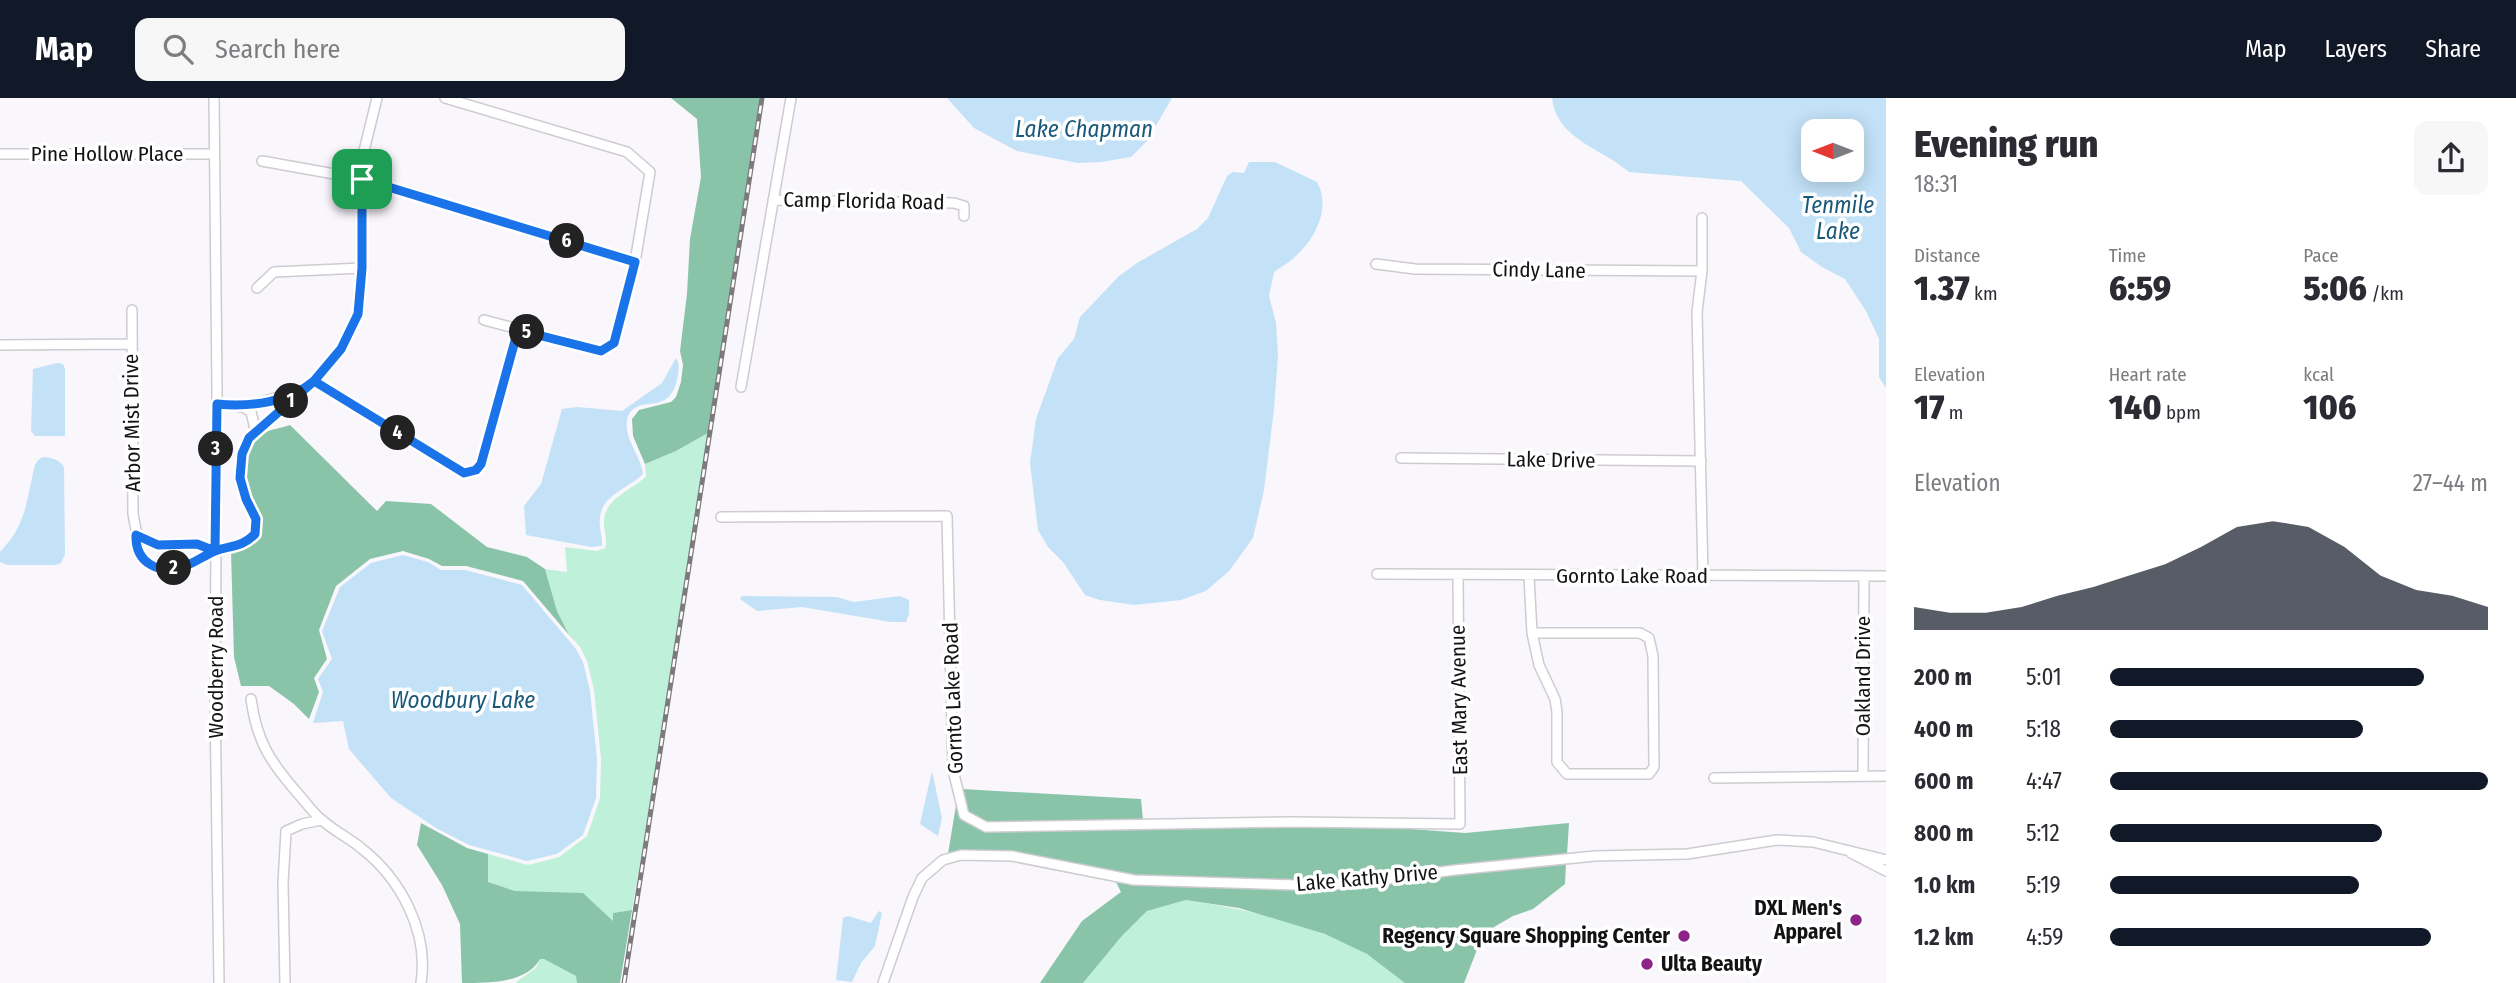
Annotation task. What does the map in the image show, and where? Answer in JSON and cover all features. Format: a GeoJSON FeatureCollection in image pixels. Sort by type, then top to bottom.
{"type":"FeatureCollection","features":[{"type":"Feature","properties":{"kind":"street","name":"Woodberry Road"},"geometry":{"type":"LineString","coordinates":[[214,98],[217,404],[215,699],[219,983]]}},
{"type":"Feature","properties":{"kind":"street"},"geometry":{"type":"LineString","coordinates":[[154,543],[146,562],[166,569],[183,567],[215,551],[244,544],[255,534],[256,519],[240,478],[242,454],[249,438],[314,381],[341,349],[358,314],[362,268],[363,155],[377,98]]}},
{"type":"Feature","properties":{"kind":"street"},"geometry":{"type":"LineString","coordinates":[[445,98],[627,152],[650,172],[635,262],[614,343],[601,351],[484,320]]}},
{"type":"Feature","properties":{"kind":"street","name":"Camp Florida Road"},"geometry":{"type":"LineString","coordinates":[[791,98],[773,200],[954,202],[964,206],[964,216]]}},
{"type":"Feature","properties":{"kind":"street","name":"Pine Hollow Place"},"geometry":{"type":"LineString","coordinates":[[0,154],[214,155]]}},
{"type":"Feature","properties":{"kind":"street"},"geometry":{"type":"LineString","coordinates":[[261,161],[362,179],[635,262]]}},
{"type":"Feature","properties":{"kind":"street"},"geometry":{"type":"LineString","coordinates":[[741,387],[773,200]]}},
{"type":"Feature","properties":{"kind":"street"},"geometry":{"type":"LineString","coordinates":[[1702,218],[1702,271],[1698,312],[1703,576]]}},
{"type":"Feature","properties":{"kind":"street","name":"Cindy Lane"},"geometry":{"type":"LineString","coordinates":[[1376,264],[1415,269],[1702,271]]}},
{"type":"Feature","properties":{"kind":"street"},"geometry":{"type":"LineString","coordinates":[[257,288],[274,272],[362,268]]}},
{"type":"Feature","properties":{"kind":"street","name":"Arbor Mist Drive"},"geometry":{"type":"LineString","coordinates":[[132,310],[133,514],[136,546],[141,558],[146,562]]}},
{"type":"Feature","properties":{"kind":"street"},"geometry":{"type":"LineString","coordinates":[[314,381],[464,473],[476,470],[481,464],[518,330]]}},
{"type":"Feature","properties":{"kind":"street"},"geometry":{"type":"LineString","coordinates":[[0,345],[131,344]]}},
{"type":"Feature","properties":{"kind":"street"},"geometry":{"type":"LineString","coordinates":[[217,404],[243,407],[305,389]]}},
{"type":"Feature","properties":{"kind":"street"},"geometry":{"type":"LineString","coordinates":[[243,407],[251,412],[256,433]]}},
{"type":"Feature","properties":{"kind":"street","name":"Lake Drive"},"geometry":{"type":"LineString","coordinates":[[1401,458],[1701,461]]}},
{"type":"Feature","properties":{"kind":"street","name":"Gornto Lake Road"},"geometry":{"type":"LineString","coordinates":[[721,517],[947,516],[953,770],[964,815],[986,827],[1293,822],[1460,824]]}},
{"type":"Feature","properties":{"kind":"street"},"geometry":{"type":"LineString","coordinates":[[136,535],[158,545],[197,544],[215,551]]}},
{"type":"Feature","properties":{"kind":"street","name":"Gornto Lake Road"},"geometry":{"type":"LineString","coordinates":[[1377,575],[1886,576]]}},
{"type":"Feature","properties":{"kind":"street","name":"East Mary Avenue"},"geometry":{"type":"LineString","coordinates":[[1458,576],[1460,824]]}},
{"type":"Feature","properties":{"kind":"street"},"geometry":{"type":"LineString","coordinates":[[1529,576],[1532,633],[1539,665],[1555,699],[1557,762],[1562,771],[1567,774],[1649,774],[1654,767],[1653,656],[1648,638],[1640,633],[1532,633]]}},
{"type":"Feature","properties":{"kind":"street","name":"Oakland Drive"},"geometry":{"type":"LineString","coordinates":[[1863,776],[1864,576]]}},
{"type":"Feature","properties":{"kind":"street"},"geometry":{"type":"LineString","coordinates":[[251,699],[255,728],[274,767],[321,820],[363,849],[393,880],[414,916],[424,965],[421,983]]}},
{"type":"Feature","properties":{"kind":"street"},"geometry":{"type":"LineString","coordinates":[[1714,778],[1886,776]]}},
{"type":"Feature","properties":{"kind":"street"},"geometry":{"type":"LineString","coordinates":[[285,983],[283,883],[286,831],[321,820]]}},
{"type":"Feature","properties":{"kind":"street","name":"Lake Kathy Drive"},"geometry":{"type":"LineString","coordinates":[[883,983],[922,878],[943,860],[961,855],[1012,856],[1135,880],[1327,886],[1595,856],[1687,854],[1765,840],[1813,842],[1886,860]]}},
{"type":"Feature","properties":{"kind":"street","name":"Lake Kathy Drive"},"geometry":{"type":"LineString","coordinates":[[1847,850],[1886,871]]}},
{"type":"Feature","properties":{"kind":"green space"},"geometry":{"type":"Polygon","coordinates":[[[671,98],[760,98],[708,433],[645,464],[633,436],[632,419],[639,410],[671,402],[676,397],[681,382],[683,365],[680,351],[690,239],[701,177],[697,119],[671,98]]]}},
{"type":"Feature","properties":{"kind":"green space"},"geometry":{"type":"Polygon","coordinates":[[[290,425],[377,511],[386,501],[431,504],[487,547],[527,557],[545,569],[557,611],[569,635],[523,581],[466,566],[442,566],[403,551],[370,559],[336,586],[319,630],[327,659],[314,678],[319,692],[309,719],[269,686],[241,686],[234,657],[231,552],[245,548],[258,537],[260,526],[247,487],[246,461],[257,438],[290,425]]]}},
{"type":"Feature","properties":{"kind":"green space"},"geometry":{"type":"Polygon","coordinates":[[[708,433],[688,574],[632,910],[614,913],[613,922],[540,893],[515,891],[488,882],[488,854],[528,865],[559,857],[587,836],[600,798],[601,759],[594,690],[587,661],[557,611],[545,569],[567,572],[565,547],[597,551],[605,548],[606,512],[615,500],[646,476],[645,464],[708,433]]]}},
{"type":"Feature","properties":{"kind":"green space"},"geometry":{"type":"Polygon","coordinates":[[[962,789],[1141,799],[1143,820],[987,823],[968,812],[962,789]]]}},
{"type":"Feature","properties":{"kind":"green space"},"geometry":{"type":"Polygon","coordinates":[[[956,805],[961,819],[983,830],[1293,826],[1383,827],[1465,833],[1569,823],[1567,855],[1449,866],[1348,880],[1297,881],[1135,876],[1002,851],[948,854],[956,805]]]}},
{"type":"Feature","properties":{"kind":"green space"},"geometry":{"type":"Polygon","coordinates":[[[421,823],[467,848],[488,854],[488,882],[515,891],[583,893],[613,921],[613,913],[632,910],[620,983],[577,983],[576,976],[540,959],[534,967],[517,977],[496,982],[462,983],[460,924],[442,885],[417,845],[421,823]]]}},
{"type":"Feature","properties":{"kind":"green space"},"geometry":{"type":"Polygon","coordinates":[[[1566,863],[1565,884],[1533,909],[1494,927],[1480,942],[1464,983],[1405,983],[1367,954],[1325,934],[1239,908],[1186,900],[1147,911],[1121,937],[1083,983],[1040,983],[1082,921],[1121,892],[1116,882],[1154,886],[1327,890],[1566,863]]]}},
{"type":"Feature","properties":{"kind":"green space"},"geometry":{"type":"Polygon","coordinates":[[[1186,900],[1243,910],[1303,926],[1359,950],[1384,965],[1405,983],[1083,983],[1121,937],[1147,911],[1186,900]]]}},
{"type":"Feature","properties":{"kind":"green space"},"geometry":{"type":"Polygon","coordinates":[[[540,959],[577,976],[577,983],[515,983],[536,968],[540,959]]]}},
{"type":"Feature","properties":{"kind":"water","name":"Lake Chapman"},"geometry":{"type":"Polygon","coordinates":[[[947,98],[1172,98],[1147,141],[1131,157],[1078,163],[1017,151],[974,128],[947,98]]]}},
{"type":"Feature","properties":{"kind":"water","name":"Tenmile Lake"},"geometry":{"type":"Polygon","coordinates":[[[1552,98],[1886,98],[1886,388],[1879,377],[1879,339],[1866,311],[1845,279],[1801,252],[1789,228],[1741,181],[1629,172],[1582,142],[1562,124],[1552,98]]]}},
{"type":"Feature","properties":{"kind":"water"},"geometry":{"type":"Polygon","coordinates":[[[1249,162],[1275,162],[1317,182],[1322,202],[1319,222],[1310,240],[1296,256],[1274,272],[1269,296],[1276,323],[1278,355],[1264,490],[1253,538],[1229,571],[1206,591],[1181,600],[1134,605],[1085,595],[1038,530],[1030,463],[1036,419],[1058,358],[1074,339],[1080,317],[1119,276],[1197,229],[1208,218],[1227,176],[1233,172],[1244,173],[1249,162]]]}},
{"type":"Feature","properties":{"kind":"water"},"geometry":{"type":"Polygon","coordinates":[[[676,358],[679,370],[673,391],[667,399],[636,407],[627,421],[628,434],[643,474],[611,497],[602,509],[602,546],[591,547],[526,535],[524,506],[541,484],[562,409],[577,407],[622,411],[662,383],[676,358]]]}},
{"type":"Feature","properties":{"kind":"water"},"geometry":{"type":"Polygon","coordinates":[[[63,364],[65,369],[65,436],[35,436],[31,431],[33,369],[63,364]]]}},
{"type":"Feature","properties":{"kind":"water"},"geometry":{"type":"Polygon","coordinates":[[[43,457],[55,459],[64,467],[65,554],[61,563],[56,565],[8,565],[0,562],[0,552],[21,522],[35,465],[43,457]]]}},
{"type":"Feature","properties":{"kind":"water","name":"Woodbury Lake"},"geometry":{"type":"Polygon","coordinates":[[[403,555],[428,562],[441,570],[465,570],[522,585],[576,649],[583,662],[590,691],[597,759],[596,798],[583,835],[557,854],[527,861],[469,845],[436,828],[391,798],[349,749],[343,721],[313,723],[323,692],[318,679],[332,659],[322,631],[340,587],[371,563],[403,555]]]}},
{"type":"Feature","properties":{"kind":"water"},"geometry":{"type":"Polygon","coordinates":[[[742,596],[837,597],[854,602],[900,596],[909,600],[909,614],[906,622],[891,622],[802,607],[757,611],[740,599],[742,596]]]}},
{"type":"Feature","properties":{"kind":"water"},"geometry":{"type":"Polygon","coordinates":[[[932,771],[942,818],[938,836],[920,824],[932,771]]]}},
{"type":"Feature","properties":{"kind":"water"},"geometry":{"type":"Polygon","coordinates":[[[879,911],[882,913],[875,946],[861,963],[852,982],[836,980],[843,918],[848,916],[871,923],[879,911]]]}},
{"type":"Feature","properties":{"kind":"railway"},"geometry":{"type":"LineString","coordinates":[[624,983],[762,98]]}},
{"type":"Feature","properties":{"kind":"place","name":"DXL Men's Apparel"},"geometry":{"type":"Point","coordinates":[1856,920]}},
{"type":"Feature","properties":{"kind":"place","name":"Regency Square Shopping Center"},"geometry":{"type":"Point","coordinates":[1684,936]}},
{"type":"Feature","properties":{"kind":"place","name":"Ulta Beauty"},"geometry":{"type":"Point","coordinates":[1647,964]}},
{"type":"Feature","properties":{"kind":"route"},"geometry":{"type":"LineString","coordinates":[[362,179],[362,268],[358,314],[341,349],[314,381],[249,438],[242,454],[240,478],[256,519],[255,534],[244,544],[215,551],[183,567],[166,569],[152,566],[141,558],[136,546],[136,535],[158,545],[197,544],[215,551],[217,404],[243,407],[258,404],[289,396],[305,389],[314,381],[464,473],[476,470],[481,464],[518,330],[601,351],[614,343],[635,262],[362,179]]}}]}
